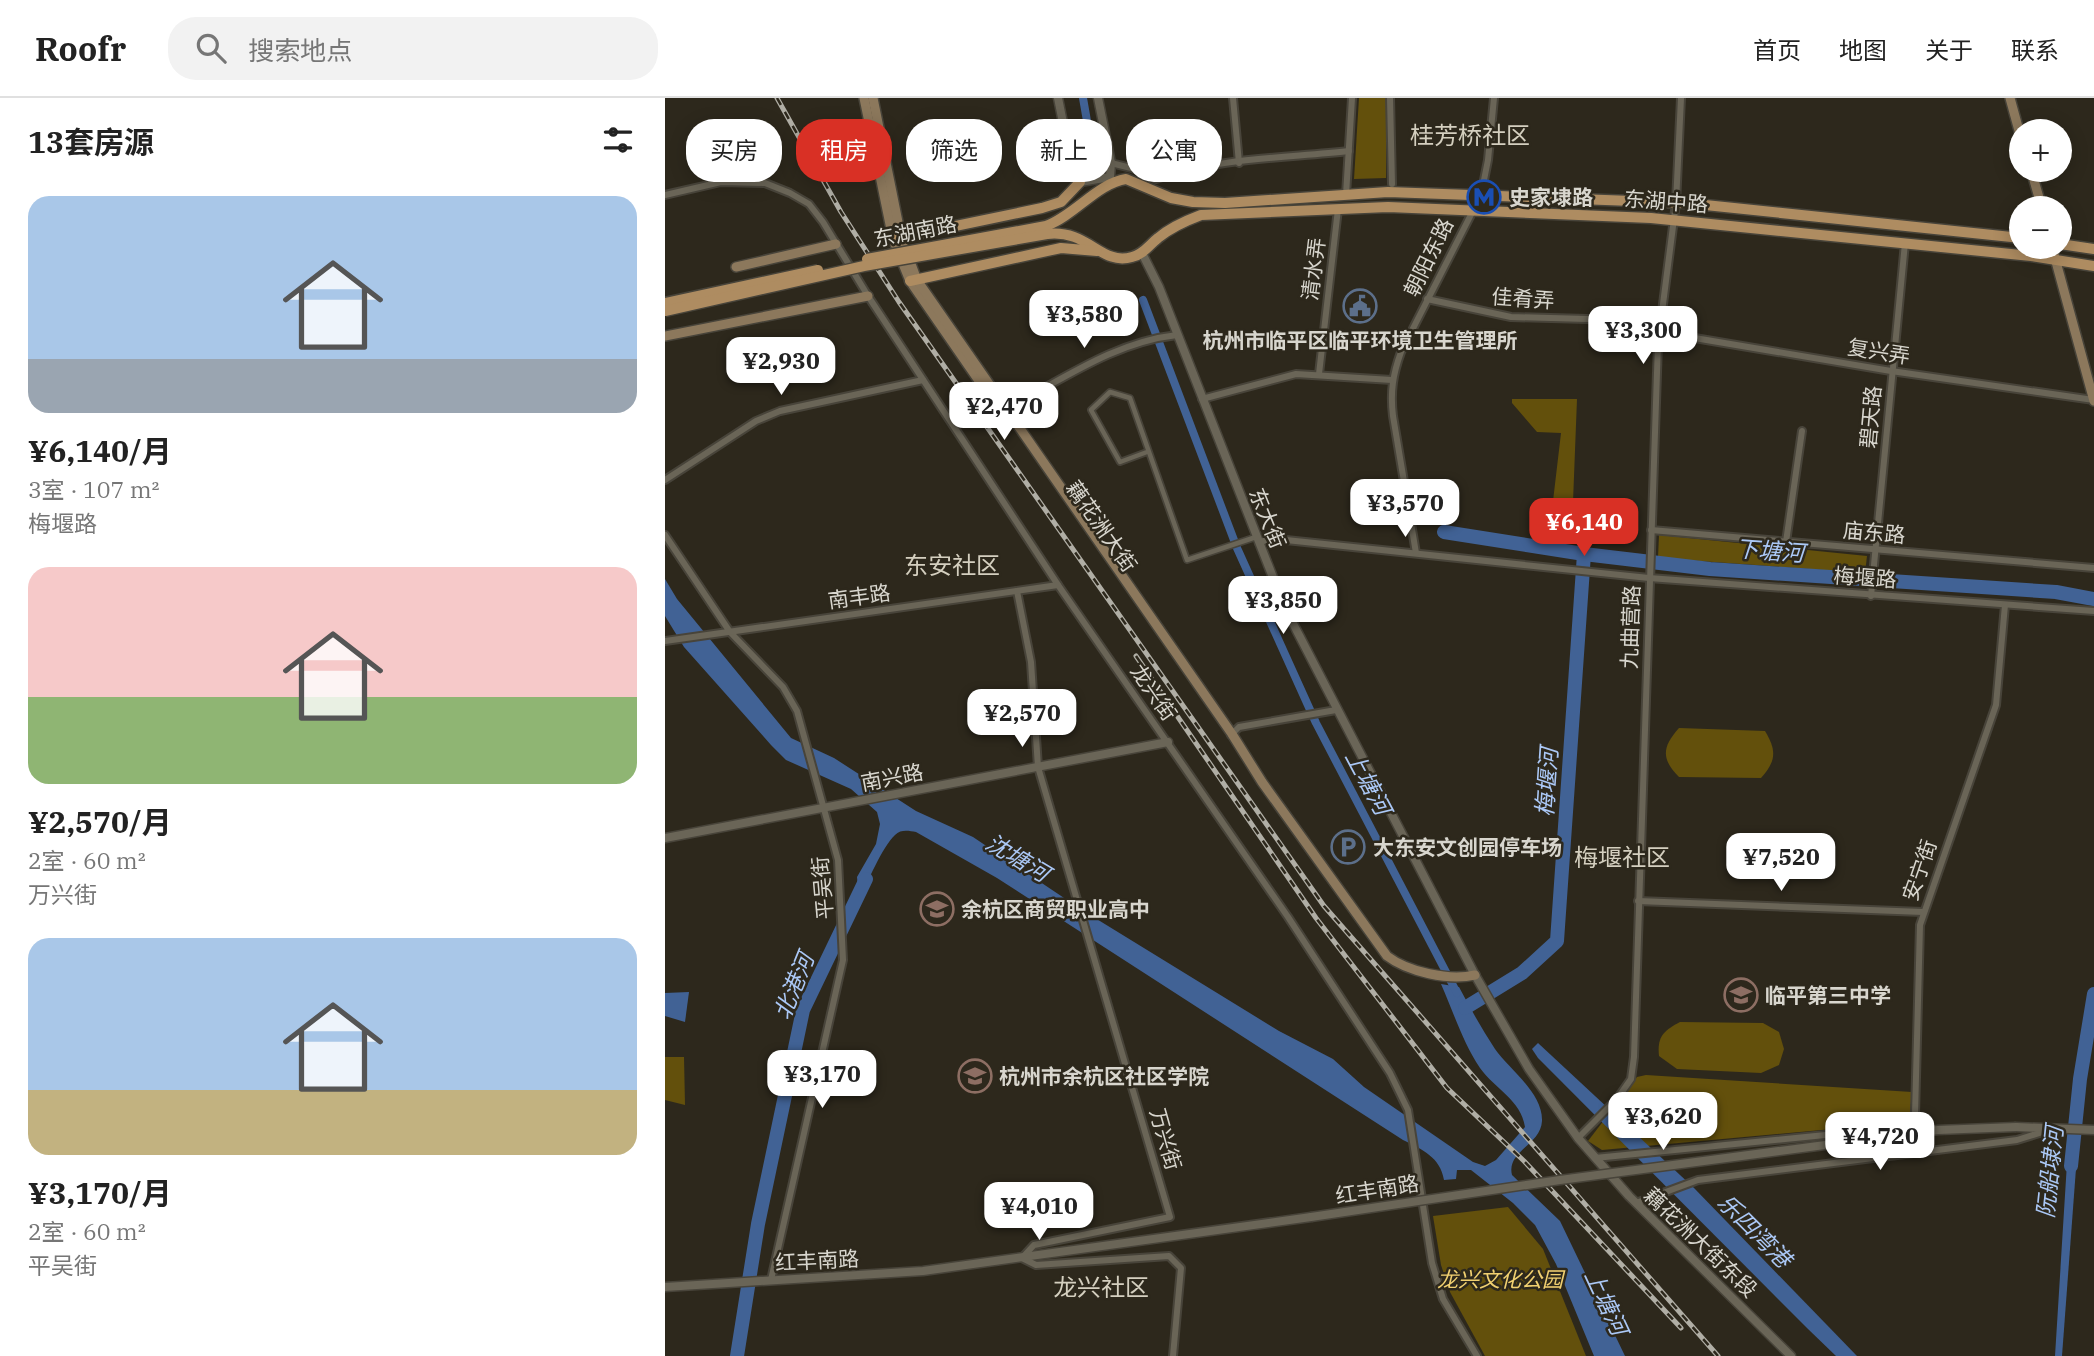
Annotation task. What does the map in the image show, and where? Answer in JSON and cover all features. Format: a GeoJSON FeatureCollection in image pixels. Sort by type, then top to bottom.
{"type":"FeatureCollection","features":[{"type":"Feature","properties":{"kind":"main road","name":"藕花洲大街"},"geometry":{"type":"LineString","coordinates":[[864,98],[897,238],[914,280],[1231,736],[1387,956],[1399,965],[1464,978],[1475,976]]}},
{"type":"Feature","properties":{"kind":"main road","name":"藕花洲大街"},"geometry":{"type":"LineString","coordinates":[[873,98],[897,238]]}},
{"type":"Feature","properties":{"kind":"main road"},"geometry":{"type":"LineString","coordinates":[[2010,98],[2016,119]]}},
{"type":"Feature","properties":{"kind":"main road","name":"东湖中路"},"geometry":{"type":"LineString","coordinates":[[1112,180],[1126,179],[1157,192],[1193,202],[1225,203],[1388,192],[1676,203],[2009,237]]}},
{"type":"Feature","properties":{"kind":"main road"},"geometry":{"type":"LineString","coordinates":[[897,238],[1042,208],[1061,202],[1075,182]]}},
{"type":"Feature","properties":{"kind":"main road","name":"东湖南路"},"geometry":{"type":"LineString","coordinates":[[665,312],[1046,230],[1065,219],[1109,182]]}},
{"type":"Feature","properties":{"kind":"main road","name":"东湖中路"},"geometry":{"type":"LineString","coordinates":[[1142,253],[1156,239],[1178,224],[1201,215],[1338,209],[1672,219],[2094,266]]}},
{"type":"Feature","properties":{"kind":"main road","name":"东湖南路"},"geometry":{"type":"LineString","coordinates":[[665,303],[887,255],[1046,230],[1063,232],[1088,241],[1097,251]]}},
{"type":"Feature","properties":{"kind":"main road"},"geometry":{"type":"LineString","coordinates":[[736,267],[836,244]]}},
{"type":"Feature","properties":{"kind":"main road"},"geometry":{"type":"LineString","coordinates":[[2072,246],[2094,249]]}},
{"type":"Feature","properties":{"kind":"main road"},"geometry":{"type":"LineString","coordinates":[[914,280],[1061,248],[1097,251],[1108,257],[1129,258],[1142,253]]}},
{"type":"Feature","properties":{"kind":"main road"},"geometry":{"type":"LineString","coordinates":[[2055,260],[2094,400]]}},
{"type":"Feature","properties":{"kind":"main road","name":"藕花洲大街"},"geometry":{"type":"LineString","coordinates":[[914,280],[1231,736]]}},
{"type":"Feature","properties":{"kind":"main road"},"geometry":{"type":"LineString","coordinates":[[665,336],[868,296]]}},
{"type":"Feature","properties":{"kind":"street"},"geometry":{"type":"LineString","coordinates":[[1058,98],[1063,119]]}},
{"type":"Feature","properties":{"kind":"street"},"geometry":{"type":"LineString","coordinates":[[1098,98],[1102,119]]}},
{"type":"Feature","properties":{"kind":"street"},"geometry":{"type":"LineString","coordinates":[[1233,98],[1239,163]]}},
{"type":"Feature","properties":{"kind":"street"},"geometry":{"type":"LineString","coordinates":[[1346,195],[1352,98]]}},
{"type":"Feature","properties":{"kind":"street"},"geometry":{"type":"LineString","coordinates":[[1391,98],[1392,184]]}},
{"type":"Feature","properties":{"kind":"street","name":"朝阳东路"},"geometry":{"type":"LineString","coordinates":[[1416,553],[1394,416],[1392,380],[1401,352],[1481,195],[1488,160],[1494,98]]}},
{"type":"Feature","properties":{"kind":"street","name":"九曲营路"},"geometry":{"type":"LineString","coordinates":[[1579,1138],[1617,1099],[1631,1079],[1634,1057],[1659,332],[1676,203],[1681,98]]}},
{"type":"Feature","properties":{"kind":"street"},"geometry":{"type":"LineString","coordinates":[[1112,163],[1143,171],[1156,179],[1175,172],[1349,151]]}},
{"type":"Feature","properties":{"kind":"street","name":"龙兴街"},"geometry":{"type":"LineString","coordinates":[[665,195],[721,182],[765,183],[809,204],[1058,585],[1289,917],[1390,1073],[1408,1110],[1432,1263],[1443,1298],[1478,1356]]}},
{"type":"Feature","properties":{"kind":"street","name":"清水弄"},"geometry":{"type":"LineString","coordinates":[[1319,374],[1338,209]]}},
{"type":"Feature","properties":{"kind":"street","name":"碧天路"},"geometry":{"type":"LineString","coordinates":[[1871,595],[1905,243]]}},
{"type":"Feature","properties":{"kind":"street","name":"东大街"},"geometry":{"type":"LineString","coordinates":[[1142,253],[1285,608],[1475,976]]}},
{"type":"Feature","properties":{"kind":"street","name":"佳肴弄"},"geometry":{"type":"LineString","coordinates":[[1427,299],[1511,317],[1660,321]]}},
{"type":"Feature","properties":{"kind":"street","name":"复兴弄"},"geometry":{"type":"LineString","coordinates":[[1659,332],[1892,371],[2094,400]]}},
{"type":"Feature","properties":{"kind":"street"},"geometry":{"type":"LineString","coordinates":[[1006,409],[1097,359],[1145,338],[1177,335]]}},
{"type":"Feature","properties":{"kind":"street"},"geometry":{"type":"LineString","coordinates":[[1202,399],[1272,379],[1319,374],[1392,380]]}},
{"type":"Feature","properties":{"kind":"street"},"geometry":{"type":"LineString","coordinates":[[665,480],[756,421],[780,411],[923,380]]}},
{"type":"Feature","properties":{"kind":"street"},"geometry":{"type":"LineString","coordinates":[[1147,453],[1120,462],[1091,410],[1110,392],[1130,398],[1147,453],[1187,560],[1256,539]]}},
{"type":"Feature","properties":{"kind":"street"},"geometry":{"type":"LineString","coordinates":[[1786,542],[1802,431]]}},
{"type":"Feature","properties":{"kind":"street","name":"庙东路"},"geometry":{"type":"LineString","coordinates":[[1651,532],[1786,542],[1875,553],[2094,568]]}},
{"type":"Feature","properties":{"kind":"street","name":"平吴街"},"geometry":{"type":"LineString","coordinates":[[665,536],[730,632],[783,687],[797,710],[835,841],[842,898],[843,960],[770,1280]]}},
{"type":"Feature","properties":{"kind":"street","name":"梅堰路"},"geometry":{"type":"LineString","coordinates":[[1256,539],[1649,578],[2094,611]]}},
{"type":"Feature","properties":{"kind":"street","name":"南丰路"},"geometry":{"type":"LineString","coordinates":[[665,641],[1058,585]]}},
{"type":"Feature","properties":{"kind":"street","name":"万兴街"},"geometry":{"type":"LineString","coordinates":[[1017,591],[1031,662],[1038,767],[1170,1217],[1034,1245],[1022,1258]]}},
{"type":"Feature","properties":{"kind":"street","name":"安宁街"},"geometry":{"type":"LineString","coordinates":[[1914,1153],[1920,925],[1996,705],[2005,605]]}},
{"type":"Feature","properties":{"kind":"street"},"geometry":{"type":"LineString","coordinates":[[1231,736],[1239,727],[1336,709]]}},
{"type":"Feature","properties":{"kind":"street","name":"南兴路"},"geometry":{"type":"LineString","coordinates":[[665,838],[1168,742]]}},
{"type":"Feature","properties":{"kind":"street"},"geometry":{"type":"LineString","coordinates":[[1638,901],[1923,912]]}},
{"type":"Feature","properties":{"kind":"street","name":"藕花洲大街东段"},"geometry":{"type":"LineString","coordinates":[[1475,976],[1529,1069],[1595,1158],[1636,1203],[1791,1356]]}},
{"type":"Feature","properties":{"kind":"street"},"geometry":{"type":"LineString","coordinates":[[1595,1158],[1915,1126]]}},
{"type":"Feature","properties":{"kind":"street","name":"红丰南路"},"geometry":{"type":"LineString","coordinates":[[665,1287],[923,1271],[1560,1180],[1938,1130],[2017,1126],[2094,1130]]}},
{"type":"Feature","properties":{"kind":"street"},"geometry":{"type":"LineString","coordinates":[[1636,1203],[1698,1181],[2017,1140],[2054,1128]]}},
{"type":"Feature","properties":{"kind":"street"},"geometry":{"type":"LineString","coordinates":[[1022,1258],[1036,1265],[1169,1255],[1181,1268],[1173,1356]]}},
{"type":"Feature","properties":{"kind":"green space"},"geometry":{"type":"Polygon","coordinates":[[[1359,98],[1386,98],[1386,178],[1354,179],[1359,98]]]}},
{"type":"Feature","properties":{"kind":"green space"},"geometry":{"type":"Polygon","coordinates":[[[1512,399],[1577,399],[1573,502],[1553,501],[1561,433],[1537,432],[1512,403],[1512,399]]]}},
{"type":"Feature","properties":{"kind":"green space"},"geometry":{"type":"Polygon","coordinates":[[[1659,535],[1867,556],[1865,573],[1658,558],[1659,535]]]}},
{"type":"Feature","properties":{"kind":"green space"},"geometry":{"type":"Polygon","coordinates":[[[1679,728],[1765,731],[1772,744],[1772,761],[1761,778],[1679,777],[1669,764],[1666,753],[1669,741],[1679,728]]]}},
{"type":"Feature","properties":{"kind":"green space"},"geometry":{"type":"Polygon","coordinates":[[[1680,1022],[1763,1023],[1779,1032],[1784,1049],[1779,1065],[1761,1073],[1677,1069],[1659,1056],[1659,1044],[1662,1035],[1680,1022]]]}},
{"type":"Feature","properties":{"kind":"green space"},"geometry":{"type":"Polygon","coordinates":[[[665,1057],[684,1057],[685,1105],[665,1100],[665,1057]]]}},
{"type":"Feature","properties":{"kind":"green space"},"geometry":{"type":"Polygon","coordinates":[[[1646,1075],[1912,1092],[1909,1122],[1602,1150],[1588,1141],[1637,1077],[1646,1075]]]}},
{"type":"Feature","properties":{"kind":"green space","name":"龙兴文化公园"},"geometry":{"type":"Polygon","coordinates":[[[1508,1207],[1543,1249],[1586,1356],[1485,1356],[1450,1292],[1441,1265],[1433,1216],[1508,1207]]]}},
{"type":"Feature","properties":{"kind":"water"},"geometry":{"type":"Polygon","coordinates":[[[665,579],[677,599],[791,738],[834,758],[916,811],[973,837],[1082,910],[1279,1031],[1333,1059],[1364,1087],[1473,1162],[1485,1166],[1496,1160],[1525,1127],[1513,1102],[1486,1075],[1474,1058],[1441,984],[1459,987],[1495,1049],[1532,1091],[1541,1111],[1540,1129],[1514,1160],[1512,1175],[1560,1221],[1625,1356],[1594,1356],[1556,1264],[1535,1225],[1513,1203],[1471,1170],[1457,1170],[1456,1179],[1444,1180],[1439,1165],[1424,1151],[997,878],[916,832],[902,831],[895,835],[885,848],[859,899],[857,877],[876,844],[880,824],[877,812],[851,789],[786,760],[771,745],[684,647],[665,616],[665,579]]]}},
{"type":"Feature","properties":{"kind":"water"},"geometry":{"type":"Polygon","coordinates":[[[689,992],[685,1022],[665,1016],[665,993],[689,992]]]}},
{"type":"Feature","properties":{"kind":"water"},"geometry":{"type":"Polygon","coordinates":[[[1538,1043],[1694,1188],[1857,1356],[1836,1356],[1808,1329],[1538,1058],[1532,1049],[1538,1043]]]}},
{"type":"Feature","properties":{"kind":"water"},"geometry":{"type":"Polygon","coordinates":[[[2068,1147],[2077,1147],[2077,1155],[2062,1356],[2055,1356],[2068,1147]]]}},
{"type":"Feature","properties":{"kind":"waterway","name":"上塘河"},"geometry":{"type":"LineString","coordinates":[[1083,98],[1087,119]]}},
{"type":"Feature","properties":{"kind":"waterway","name":"上塘河"},"geometry":{"type":"LineString","coordinates":[[1143,300],[1237,548],[1316,723],[1457,993]]}},
{"type":"Feature","properties":{"kind":"waterway","name":"下塘河"},"geometry":{"type":"LineString","coordinates":[[1444,532],[1584,554],[1710,569],[2056,592],[2094,599]]}},
{"type":"Feature","properties":{"kind":"waterway","name":"梅堰河"},"geometry":{"type":"LineString","coordinates":[[1465,1008],[1522,973],[1557,941],[1584,554]]}},
{"type":"Feature","properties":{"kind":"waterway","name":"北港河"},"geometry":{"type":"LineString","coordinates":[[737,1356],[758,1224],[803,1010],[866,879]]}},
{"type":"Feature","properties":{"kind":"waterway","name":"阮船埭河"},"geometry":{"type":"LineString","coordinates":[[2071,1166],[2080,1079],[2094,994]]}},
{"type":"Feature","properties":{"kind":"railway"},"geometry":{"type":"LineString","coordinates":[[777,98],[841,212],[899,302],[1324,906],[1718,1356]]}},
{"type":"Feature","properties":{"kind":"railway"},"geometry":{"type":"LineString","coordinates":[[1136,656],[1316,918],[1447,1088],[1524,1161],[1681,1328]]}},
{"type":"Feature","properties":{"kind":"place","name":"史家埭路"},"geometry":{"type":"Point","coordinates":[1484,197]}},
{"type":"Feature","properties":{"kind":"place","name":"杭州市临平区临平环境卫生管理所"},"geometry":{"type":"Point","coordinates":[1360,306]}},
{"type":"Feature","properties":{"kind":"place","name":"大东安文创园停车场"},"geometry":{"type":"Point","coordinates":[1348,847]}},
{"type":"Feature","properties":{"kind":"place","name":"余杭区商贸职业高中"},"geometry":{"type":"Point","coordinates":[937,909]}},
{"type":"Feature","properties":{"kind":"place","name":"临平第三中学"},"geometry":{"type":"Point","coordinates":[1741,995]}},
{"type":"Feature","properties":{"kind":"place","name":"杭州市余杭区社区学院"},"geometry":{"type":"Point","coordinates":[975,1076]}},
{"type":"Feature","properties":{"kind":"district","name":"桂芳桥社区"},"geometry":{"type":"Point","coordinates":[1470,135]}},
{"type":"Feature","properties":{"kind":"district","name":"东安社区"},"geometry":{"type":"Point","coordinates":[952,565]}},
{"type":"Feature","properties":{"kind":"district","name":"梅堰社区"},"geometry":{"type":"Point","coordinates":[1622,857]}},
{"type":"Feature","properties":{"kind":"district","name":"龙兴社区"},"geometry":{"type":"Point","coordinates":[1101,1287]}},
{"type":"Feature","properties":{"kind":"water label","name":"沈塘河"},"geometry":{"type":"Point","coordinates":[1018,857]}},
{"type":"Feature","properties":{"kind":"water label","name":"乐四湾港"},"geometry":{"type":"Point","coordinates":[1755,1230]}}]}
